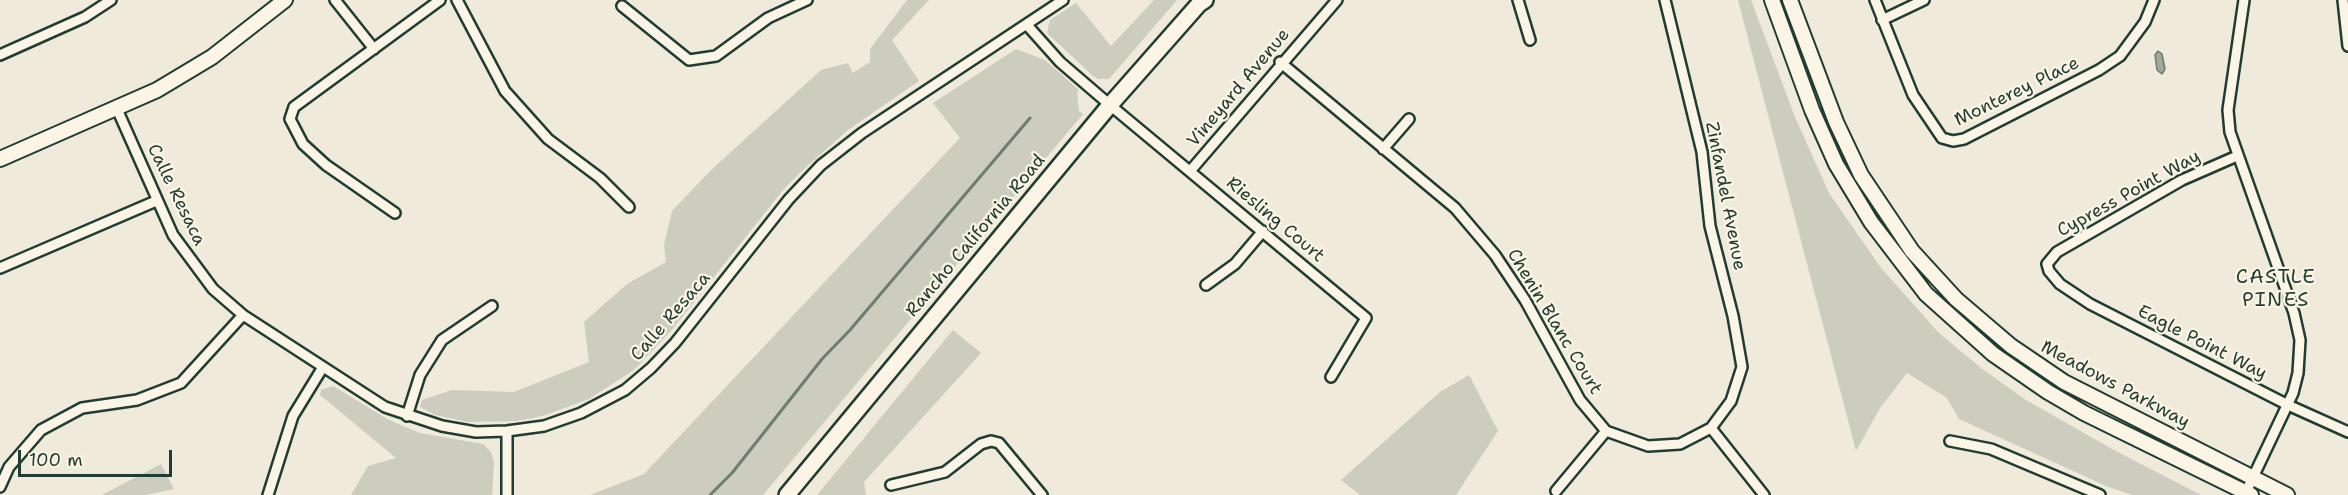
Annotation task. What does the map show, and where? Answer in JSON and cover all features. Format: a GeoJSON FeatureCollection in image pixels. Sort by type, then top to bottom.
{"type":"FeatureCollection","features":[{"type":"Feature","properties":{"kind":"main road"},"geometry":{"type":"LineString","coordinates":[[0,159],[157,90],[212,57],[285,0]]}},
{"type":"Feature","properties":{"kind":"main road","name":"Meadows Parkway"},"geometry":{"type":"LineString","coordinates":[[1772,0],[1812,110],[1836,164],[1871,222],[1926,294],[1993,354],[2048,392],[2084,413],[2249,494]]}},
{"type":"Feature","properties":{"kind":"main road","name":"Meadows Parkway"},"geometry":{"type":"LineString","coordinates":[[1790,0],[1833,113],[1861,174],[1912,251],[1956,299],[2011,346],[2064,382],[2287,495]]}},
{"type":"Feature","properties":{"kind":"main road","name":"Rancho California Road"},"geometry":{"type":"LineString","coordinates":[[787,495],[1110,105],[1201,1]]}},
{"type":"Feature","properties":{"kind":"street"},"geometry":{"type":"LineString","coordinates":[[0,55],[85,17],[111,0]]}},
{"type":"Feature","properties":{"kind":"street"},"geometry":{"type":"LineString","coordinates":[[335,0],[374,49]]}},
{"type":"Feature","properties":{"kind":"street"},"geometry":{"type":"LineString","coordinates":[[395,213],[310,151],[294,132],[290,119],[294,107],[440,0]]}},
{"type":"Feature","properties":{"kind":"street"},"geometry":{"type":"LineString","coordinates":[[457,0],[505,91],[548,139],[600,178],[629,207]]}},
{"type":"Feature","properties":{"kind":"street"},"geometry":{"type":"LineString","coordinates":[[622,6],[689,60],[716,56],[768,18],[807,0]]}},
{"type":"Feature","properties":{"kind":"street","name":"Calle Resaca"},"geometry":{"type":"LineString","coordinates":[[117,109],[156,201],[193,265],[213,288],[243,315],[385,407],[407,416],[465,430],[507,431],[544,426],[581,413],[624,390],[651,368],[675,343],[789,200],[821,165],[862,133],[1063,0]]}},
{"type":"Feature","properties":{"kind":"street","name":"Vineyard Avenue"},"geometry":{"type":"LineString","coordinates":[[1191,170],[1280,62],[1336,0]]}},
{"type":"Feature","properties":{"kind":"street"},"geometry":{"type":"LineString","coordinates":[[1518,0],[1530,40]]}},
{"type":"Feature","properties":{"kind":"street","name":"Zinfandel Avenue"},"geometry":{"type":"LineString","coordinates":[[1665,0],[1702,152],[1710,226],[1733,316],[1742,367],[1731,401],[1711,428]]}},
{"type":"Feature","properties":{"kind":"street","name":"Monterey Place"},"geometry":{"type":"LineString","coordinates":[[1875,0],[1913,95],[1942,138],[1953,141],[1964,139],[2099,70],[2120,56],[2145,22],[2154,0]]}},
{"type":"Feature","properties":{"kind":"street"},"geometry":{"type":"LineString","coordinates":[[1882,20],[1924,0]]}},
{"type":"Feature","properties":{"kind":"street"},"geometry":{"type":"LineString","coordinates":[[2244,0],[2228,110],[2230,132],[2294,313],[2300,340],[2298,373],[2288,405],[2253,478],[2249,494]]}},
{"type":"Feature","properties":{"kind":"street"},"geometry":{"type":"LineString","coordinates":[[2343,0],[2348,46]]}},
{"type":"Feature","properties":{"kind":"street","name":"Riesling Court"},"geometry":{"type":"LineString","coordinates":[[1027,25],[1060,62],[1366,318],[1331,377]]}},
{"type":"Feature","properties":{"kind":"street","name":"Chenin Blanc Court"},"geometry":{"type":"LineString","coordinates":[[1280,62],[1455,208],[1496,255],[1525,300],[1580,400],[1606,431]]}},
{"type":"Feature","properties":{"kind":"street"},"geometry":{"type":"LineString","coordinates":[[1383,149],[1409,119]]}},
{"type":"Feature","properties":{"kind":"street","name":"Cypress Point Way"},"geometry":{"type":"LineString","coordinates":[[2049,271],[2047,264],[2057,252],[2182,180],[2237,156]]}},
{"type":"Feature","properties":{"kind":"street"},"geometry":{"type":"LineString","coordinates":[[0,268],[156,201]]}},
{"type":"Feature","properties":{"kind":"street"},"geometry":{"type":"LineString","coordinates":[[1206,285],[1234,264],[1263,231]]}},
{"type":"Feature","properties":{"kind":"street","name":"Eagle Point Way"},"geometry":{"type":"LineString","coordinates":[[2049,271],[2060,284],[2090,304],[2288,405],[2348,432]]}},
{"type":"Feature","properties":{"kind":"street"},"geometry":{"type":"LineString","coordinates":[[407,416],[420,375],[442,340],[492,306]]}},
{"type":"Feature","properties":{"kind":"street"},"geometry":{"type":"LineString","coordinates":[[0,487],[9,468],[41,430],[82,408],[137,400],[181,382],[243,315]]}},
{"type":"Feature","properties":{"kind":"street"},"geometry":{"type":"LineString","coordinates":[[268,495],[293,416],[323,367]]}},
{"type":"Feature","properties":{"kind":"street"},"geometry":{"type":"LineString","coordinates":[[1556,491],[1606,431],[1648,446],[1680,444],[1711,428],[1764,495]]}},
{"type":"Feature","properties":{"kind":"street"},"geometry":{"type":"LineString","coordinates":[[507,431],[507,495]]}},
{"type":"Feature","properties":{"kind":"street"},"geometry":{"type":"LineString","coordinates":[[891,485],[945,472],[981,444],[991,441],[999,443],[1042,495]]}},
{"type":"Feature","properties":{"kind":"street"},"geometry":{"type":"LineString","coordinates":[[1950,441],[1992,450],[2100,495]]}},
{"type":"Feature","properties":{"kind":"shaded area"},"geometry":{"type":"Polygon","coordinates":[[[907,0],[929,0],[892,40],[919,81],[848,130],[783,190],[671,331],[634,370],[589,399],[543,416],[517,421],[468,422],[435,415],[420,407],[422,400],[452,390],[514,392],[589,362],[584,322],[627,284],[666,262],[664,245],[672,211],[711,170],[821,70],[848,63],[853,73],[870,62],[870,49],[907,0]]]}},
{"type":"Feature","properties":{"kind":"shaded area"},"geometry":{"type":"Polygon","coordinates":[[[1154,0],[1177,0],[1109,79],[1098,79],[1092,75],[1047,33],[1050,20],[1076,3],[1111,46],[1154,0]]]}},
{"type":"Feature","properties":{"kind":"shaded area"},"geometry":{"type":"Polygon","coordinates":[[[1738,0],[1751,0],[1795,117],[1829,193],[1881,268],[1938,332],[1981,368],[2026,400],[2112,449],[2201,495],[2132,495],[2106,486],[1959,419],[1947,398],[1907,373],[1880,408],[1856,451],[1738,0]]]}},
{"type":"Feature","properties":{"kind":"shaded area"},"geometry":{"type":"Polygon","coordinates":[[[1016,49],[1045,60],[1079,90],[1077,93],[1079,111],[1083,114],[763,495],[590,495],[644,474],[960,138],[933,103],[1016,49]]]}},
{"type":"Feature","properties":{"kind":"shaded area"},"geometry":{"type":"Polygon","coordinates":[[[2158,51],[2162,54],[2165,69],[2162,74],[2157,70],[2155,55],[2158,51]]]}},
{"type":"Feature","properties":{"kind":"shaded area"},"geometry":{"type":"Polygon","coordinates":[[[953,330],[981,353],[864,482],[866,495],[817,495],[953,330]]]}},
{"type":"Feature","properties":{"kind":"shaded area"},"geometry":{"type":"Polygon","coordinates":[[[1469,375],[1498,431],[1456,495],[1360,495],[1341,480],[1440,392],[1469,375]]]}},
{"type":"Feature","properties":{"kind":"shaded area"},"geometry":{"type":"Polygon","coordinates":[[[333,386],[389,420],[420,433],[483,444],[491,452],[494,462],[492,495],[351,495],[368,466],[396,458],[320,395],[321,390],[333,386]]]}},
{"type":"Feature","properties":{"kind":"shaded area"},"geometry":{"type":"Polygon","coordinates":[[[161,464],[174,489],[146,495],[102,495],[161,464]]]}},
{"type":"Feature","properties":{"kind":"waterway"},"geometry":{"type":"LineString","coordinates":[[710,495],[732,473],[822,359],[850,330],[1030,118]]}},
{"type":"Feature","properties":{"kind":"district","name":"CASTLE PINES"},"geometry":{"type":"Point","coordinates":[2276,290]}}]}
